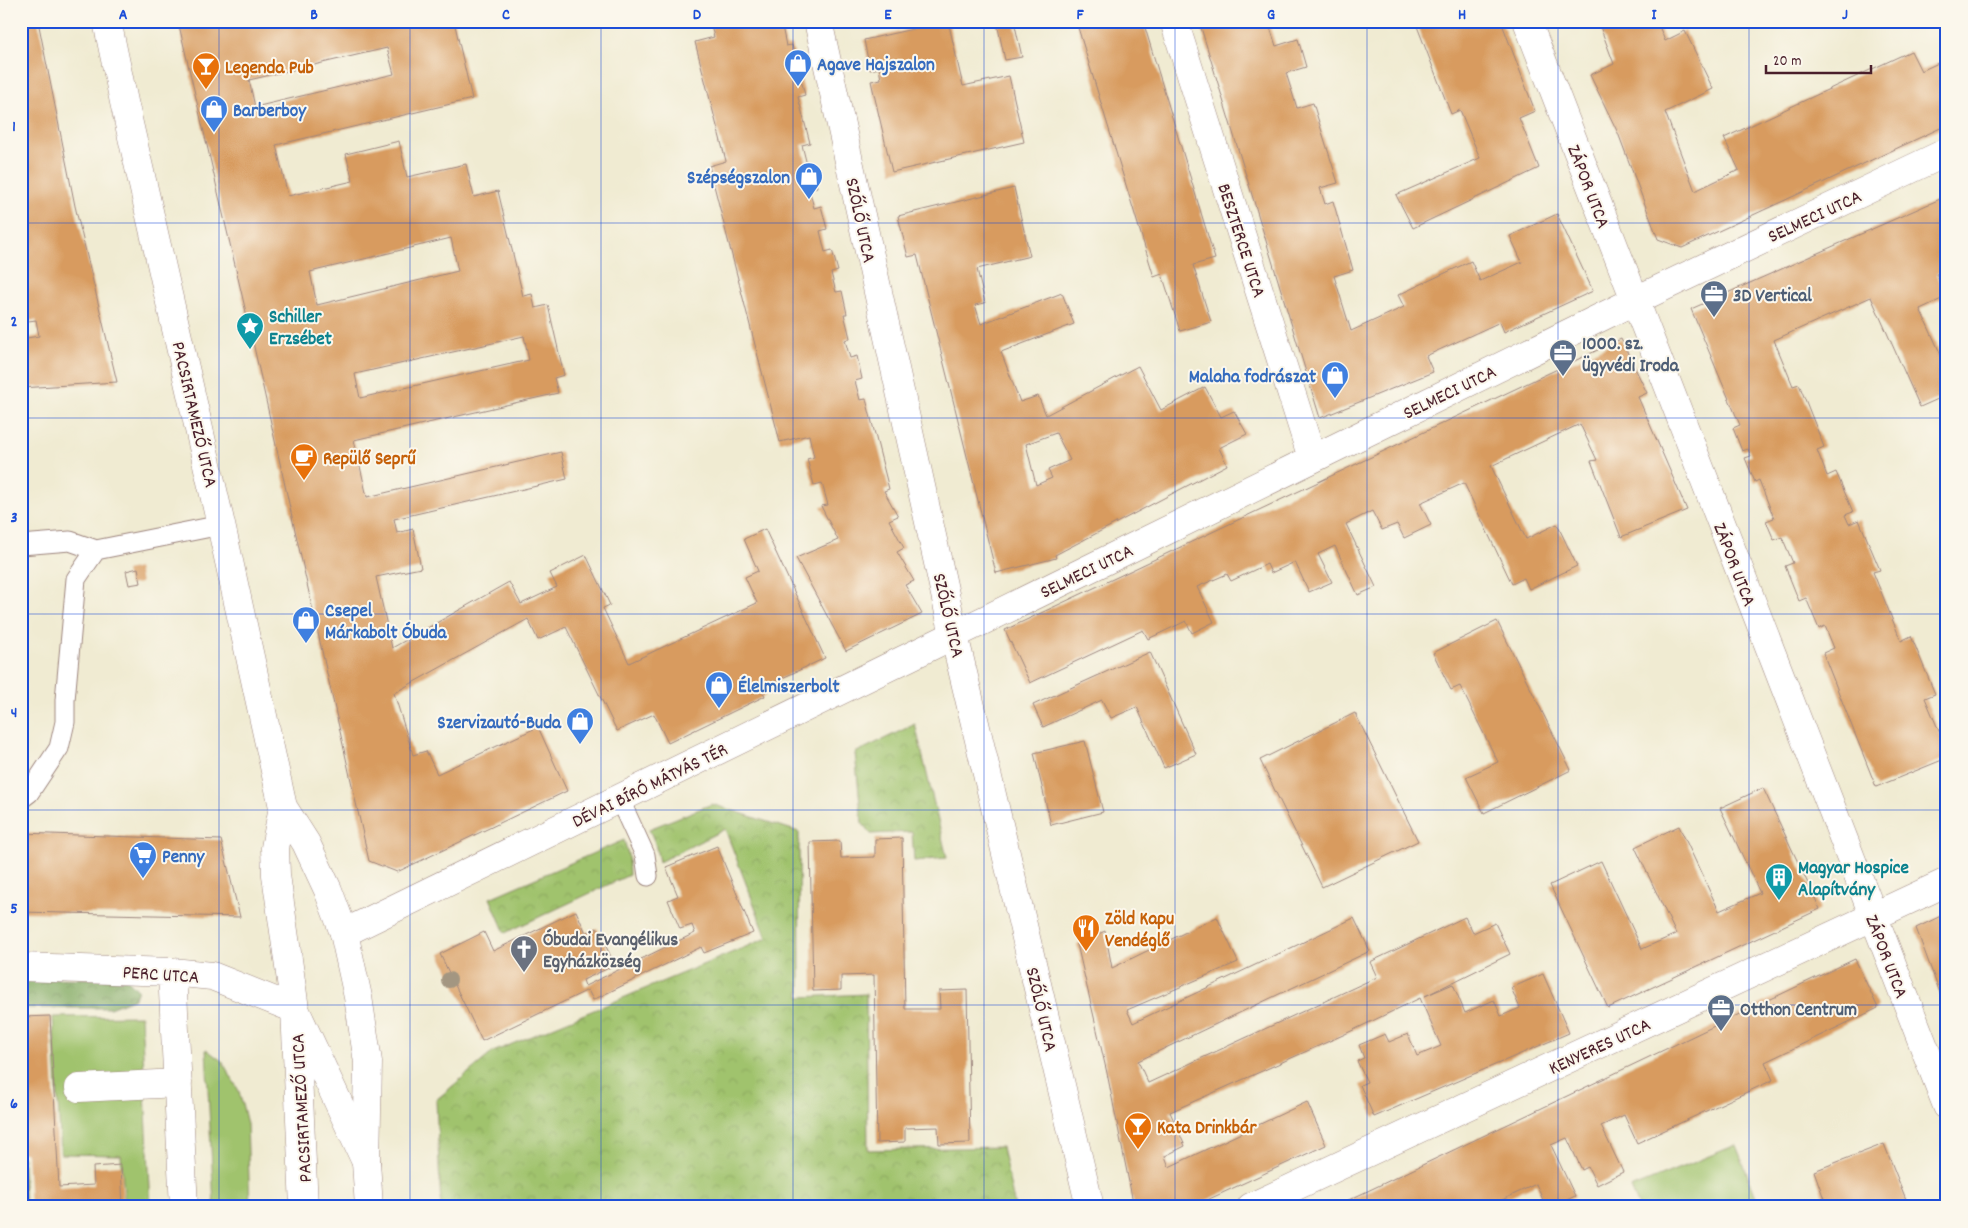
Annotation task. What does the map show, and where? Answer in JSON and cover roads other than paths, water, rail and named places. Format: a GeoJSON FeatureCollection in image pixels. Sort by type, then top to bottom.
{"type":"FeatureCollection","features":[{"type":"Feature","properties":{"kind":"street","name":"PACSIRTAMEZŐ UTCA"},"geometry":{"type":"LineString","coordinates":[[107,21],[283,808],[306,843],[328,890],[344,933],[358,997],[368,1062],[366,1162],[369,1207]]}},
{"type":"Feature","properties":{"kind":"street","name":"SZŐLŐ UTCA"},"geometry":{"type":"LineString","coordinates":[[818,21],[954,635],[1090,1207]]}},
{"type":"Feature","properties":{"kind":"street","name":"BESZTERCE UTCA"},"geometry":{"type":"LineString","coordinates":[[1174,21],[1312,458]]}},
{"type":"Feature","properties":{"kind":"street","name":"ZÁPOR UTCA"},"geometry":{"type":"LineString","coordinates":[[1527,21],[1872,917],[1947,1106]]}},
{"type":"Feature","properties":{"kind":"street","name":"SELMECI UTCA"},"geometry":{"type":"LineString","coordinates":[[954,635],[1634,301],[1947,152]]}},
{"type":"Feature","properties":{"kind":"street","name":"DÉVAI BÍRÓ MÁTYÁS TÉR"},"geometry":{"type":"LineString","coordinates":[[344,933],[954,635]]}},
{"type":"Feature","properties":{"kind":"street","name":"PACSIRTAMEZŐ UTCA"},"geometry":{"type":"LineString","coordinates":[[283,808],[275,848],[276,875],[295,1009],[304,1207]]}},
{"type":"Feature","properties":{"kind":"street","name":"KENYERES UTCA"},"geometry":{"type":"LineString","coordinates":[[1251,1207],[1947,882]]}},
{"type":"Feature","properties":{"kind":"street","name":"PERC UTCA"},"geometry":{"type":"LineString","coordinates":[[21,966],[172,972],[212,976],[295,1009]]}},
{"type":"Feature","properties":{"kind":"street"},"geometry":{"type":"LineString","coordinates":[[172,972],[184,1207]]}},
{"type":"Feature","properties":{"kind":"street","name":"PACSIRTAMEZŐ UTCA"},"geometry":{"type":"LineString","coordinates":[[295,1009],[366,1162]]}},
{"type":"Feature","properties":{"kind":"street"},"geometry":{"type":"LineString","coordinates":[[79,1088],[178,1083]]}},
{"type":"Feature","properties":{"kind":"lane"},"geometry":{"type":"LineString","coordinates":[[21,545],[70,541],[96,550],[221,525]]}},
{"type":"Feature","properties":{"kind":"lane"},"geometry":{"type":"LineString","coordinates":[[21,799],[29,793],[58,748],[65,722],[65,700],[76,579],[96,550]]}},
{"type":"Feature","properties":{"kind":"lane"},"geometry":{"type":"LineString","coordinates":[[618,798],[645,854],[648,876]]}},
{"type":"Feature","properties":{"kind":"place","name":"Agave Hajszalon"},"geometry":{"type":"Point","coordinates":[798,87]}},
{"type":"Feature","properties":{"kind":"place","name":"Legenda Pub"},"geometry":{"type":"Point","coordinates":[206,90]}},
{"type":"Feature","properties":{"kind":"place","name":"Barberboy"},"geometry":{"type":"Point","coordinates":[214,133]}},
{"type":"Feature","properties":{"kind":"place","name":"Szépségszalon"},"geometry":{"type":"Point","coordinates":[809,200]}},
{"type":"Feature","properties":{"kind":"place","name":"3D Vertical"},"geometry":{"type":"Point","coordinates":[1714,318]}},
{"type":"Feature","properties":{"kind":"place","name":"Schiller Erzsébet"},"geometry":{"type":"Point","coordinates":[250,350]}},
{"type":"Feature","properties":{"kind":"place","name":"1000. sz. Ügyvédi Iroda"},"geometry":{"type":"Point","coordinates":[1563,377]}},
{"type":"Feature","properties":{"kind":"place","name":"Malaha fodrászat"},"geometry":{"type":"Point","coordinates":[1335,399]}},
{"type":"Feature","properties":{"kind":"place","name":"Repülő Seprű"},"geometry":{"type":"Point","coordinates":[304,481]}},
{"type":"Feature","properties":{"kind":"place","name":"Csepel Márkabolt Óbuda"},"geometry":{"type":"Point","coordinates":[306,644]}},
{"type":"Feature","properties":{"kind":"place","name":"Élelmiszerbolt"},"geometry":{"type":"Point","coordinates":[719,709]}},
{"type":"Feature","properties":{"kind":"place","name":"Szervizautó-Buda"},"geometry":{"type":"Point","coordinates":[580,745]}},
{"type":"Feature","properties":{"kind":"place","name":"Penny"},"geometry":{"type":"Point","coordinates":[143,879]}},
{"type":"Feature","properties":{"kind":"place","name":"Magyar Hospice Alapítvány"},"geometry":{"type":"Point","coordinates":[1779,901]}},
{"type":"Feature","properties":{"kind":"place","name":"Zöld Kapu Vendéglő"},"geometry":{"type":"Point","coordinates":[1086,952]}},
{"type":"Feature","properties":{"kind":"place","name":"Óbudai Evangélikus Egyházközség"},"geometry":{"type":"Point","coordinates":[524,973]}},
{"type":"Feature","properties":{"kind":"place","name":"Otthon Centrum"},"geometry":{"type":"Point","coordinates":[1721,1032]}},
{"type":"Feature","properties":{"kind":"place","name":"Kata Drinkbár"},"geometry":{"type":"Point","coordinates":[1138,1150]}}]}
